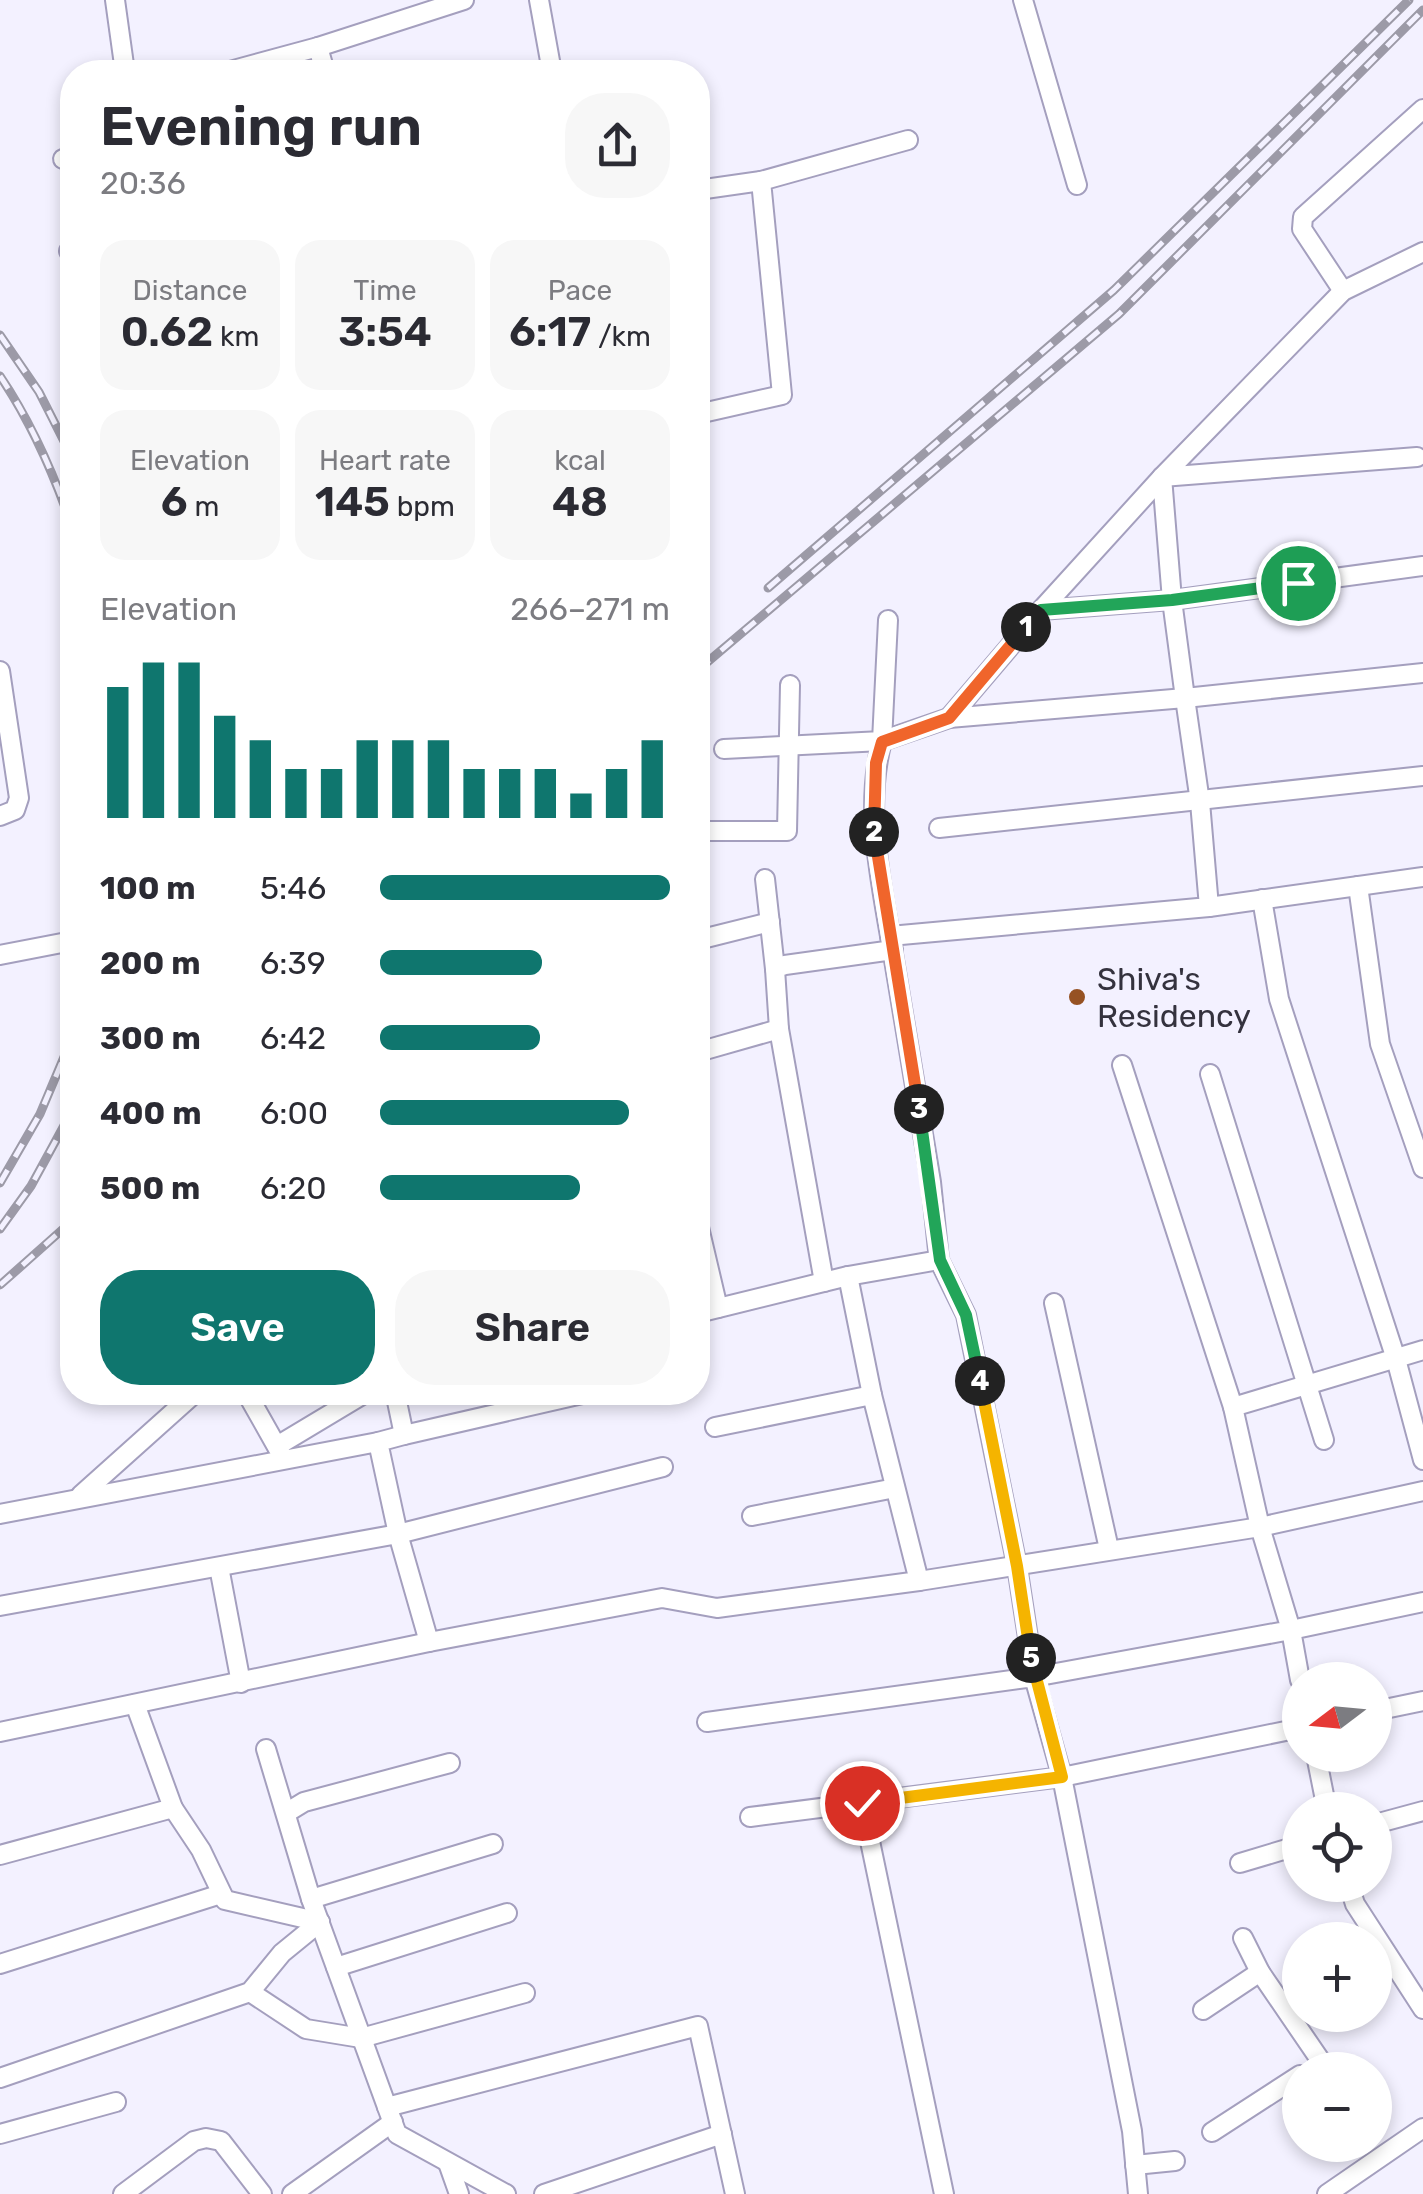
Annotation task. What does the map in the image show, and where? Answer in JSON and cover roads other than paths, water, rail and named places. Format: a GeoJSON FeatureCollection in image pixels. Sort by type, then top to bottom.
{"type":"FeatureCollection","features":[{"type":"Feature","properties":{"kind":"street"},"geometry":{"type":"LineString","coordinates":[[116,0],[124,60]]}},
{"type":"Feature","properties":{"kind":"street"},"geometry":{"type":"LineString","coordinates":[[270,60],[464,0]]}},
{"type":"Feature","properties":{"kind":"street"},"geometry":{"type":"LineString","coordinates":[[539,0],[550,60]]}},
{"type":"Feature","properties":{"kind":"street"},"geometry":{"type":"LineString","coordinates":[[1023,0],[1077,185]]}},
{"type":"Feature","properties":{"kind":"street"},"geometry":{"type":"LineString","coordinates":[[318,47],[322,60]]}},
{"type":"Feature","properties":{"kind":"street"},"geometry":{"type":"LineString","coordinates":[[1343,290],[1302,229],[1303,217],[1423,109]]}},
{"type":"Feature","properties":{"kind":"street"},"geometry":{"type":"LineString","coordinates":[[710,188],[762,181],[908,140]]}},
{"type":"Feature","properties":{"kind":"street"},"geometry":{"type":"LineString","coordinates":[[710,411],[782,395],[762,181]]}},
{"type":"Feature","properties":{"kind":"street"},"geometry":{"type":"LineString","coordinates":[[949,718],[1162,477],[1343,290],[1423,252]]}},
{"type":"Feature","properties":{"kind":"street"},"geometry":{"type":"LineString","coordinates":[[1162,477],[1418,457]]}},
{"type":"Feature","properties":{"kind":"street"},"geometry":{"type":"LineString","coordinates":[[1162,477],[1172,600],[1200,802],[1209,906]]}},
{"type":"Feature","properties":{"kind":"street"},"geometry":{"type":"LineString","coordinates":[[1041,610],[1172,600],[1423,566]]}},
{"type":"Feature","properties":{"kind":"street"},"geometry":{"type":"LineString","coordinates":[[888,620],[874,838],[931,1182],[940,1260],[966,1315],[1017,1566],[1034,1677],[1062,1777],[1132,2131],[1138,2194]]}},
{"type":"Feature","properties":{"kind":"street"},"geometry":{"type":"LineString","coordinates":[[0,671],[19,798],[15,810],[0,816]]}},
{"type":"Feature","properties":{"kind":"street"},"geometry":{"type":"LineString","coordinates":[[724,748],[882,742],[949,718],[1423,673]]}},
{"type":"Feature","properties":{"kind":"street"},"geometry":{"type":"LineString","coordinates":[[710,831],[787,831],[790,685]]}},
{"type":"Feature","properties":{"kind":"street"},"geometry":{"type":"LineString","coordinates":[[940,828],[1423,776]]}},
{"type":"Feature","properties":{"kind":"street"},"geometry":{"type":"LineString","coordinates":[[775,969],[891,943],[1262,900],[1423,877]]}},
{"type":"Feature","properties":{"kind":"street"},"geometry":{"type":"LineString","coordinates":[[765,879],[779,1029],[824,1282]]}},
{"type":"Feature","properties":{"kind":"street"},"geometry":{"type":"LineString","coordinates":[[1358,886],[1380,1044],[1423,1168]]}},
{"type":"Feature","properties":{"kind":"street"},"geometry":{"type":"LineString","coordinates":[[1262,900],[1279,999],[1396,1359],[1423,1460]]}},
{"type":"Feature","properties":{"kind":"street"},"geometry":{"type":"LineString","coordinates":[[710,937],[770,922]]}},
{"type":"Feature","properties":{"kind":"street"},"geometry":{"type":"LineString","coordinates":[[0,955],[60,943]]}},
{"type":"Feature","properties":{"kind":"street"},"geometry":{"type":"LineString","coordinates":[[710,1049],[779,1029]]}},
{"type":"Feature","properties":{"kind":"street"},"geometry":{"type":"LineString","coordinates":[[1122,1065],[1233,1407],[1296,1662]]}},
{"type":"Feature","properties":{"kind":"street"},"geometry":{"type":"LineString","coordinates":[[1210,1074],[1324,1440]]}},
{"type":"Feature","properties":{"kind":"street"},"geometry":{"type":"LineString","coordinates":[[710,1310],[848,1276],[940,1260]]}},
{"type":"Feature","properties":{"kind":"street"},"geometry":{"type":"LineString","coordinates":[[710,1274],[718,1308]]}},
{"type":"Feature","properties":{"kind":"street"},"geometry":{"type":"LineString","coordinates":[[848,1276],[872,1395],[919,1581]]}},
{"type":"Feature","properties":{"kind":"street"},"geometry":{"type":"LineString","coordinates":[[1054,1303],[1109,1549]]}},
{"type":"Feature","properties":{"kind":"street"},"geometry":{"type":"LineString","coordinates":[[1233,1407],[1423,1350]]}},
{"type":"Feature","properties":{"kind":"street"},"geometry":{"type":"LineString","coordinates":[[715,1426],[872,1395]]}},
{"type":"Feature","properties":{"kind":"street"},"geometry":{"type":"LineString","coordinates":[[78,1498],[182,1405]]}},
{"type":"Feature","properties":{"kind":"street"},"geometry":{"type":"LineString","coordinates":[[253,1405],[280,1452]]}},
{"type":"Feature","properties":{"kind":"street"},"geometry":{"type":"LineString","coordinates":[[280,1452],[347,1405]]}},
{"type":"Feature","properties":{"kind":"street"},"geometry":{"type":"LineString","coordinates":[[398,1405],[404,1435]]}},
{"type":"Feature","properties":{"kind":"street"},"geometry":{"type":"LineString","coordinates":[[0,1514],[280,1452],[378,1442],[500,1405]]}},
{"type":"Feature","properties":{"kind":"street"},"geometry":{"type":"LineString","coordinates":[[378,1442],[398,1534],[429,1642]]}},
{"type":"Feature","properties":{"kind":"street"},"geometry":{"type":"LineString","coordinates":[[0,1606],[398,1534],[664,1467]]}},
{"type":"Feature","properties":{"kind":"street"},"geometry":{"type":"LineString","coordinates":[[752,1516],[896,1488]]}},
{"type":"Feature","properties":{"kind":"street"},"geometry":{"type":"LineString","coordinates":[[0,1732],[429,1642],[662,1598],[717,1608],[919,1581],[1260,1527],[1423,1491]]}},
{"type":"Feature","properties":{"kind":"street"},"geometry":{"type":"LineString","coordinates":[[218,1566],[241,1683]]}},
{"type":"Feature","properties":{"kind":"street"},"geometry":{"type":"LineString","coordinates":[[707,1722],[1034,1677],[1423,1602]]}},
{"type":"Feature","properties":{"kind":"street"},"geometry":{"type":"LineString","coordinates":[[1392,1708],[1423,1701]]}},
{"type":"Feature","properties":{"kind":"street"},"geometry":{"type":"LineString","coordinates":[[135,1704],[172,1808],[201,1850],[220,1894],[229,1902],[320,1922]]}},
{"type":"Feature","properties":{"kind":"street"},"geometry":{"type":"LineString","coordinates":[[750,1818],[1062,1777],[1282,1732]]}},
{"type":"Feature","properties":{"kind":"street"},"geometry":{"type":"LineString","coordinates":[[266,1748],[311,1899],[396,2134],[506,2194]]}},
{"type":"Feature","properties":{"kind":"street"},"geometry":{"type":"LineString","coordinates":[[286,1813],[304,1802],[450,1763]]}},
{"type":"Feature","properties":{"kind":"street"},"geometry":{"type":"LineString","coordinates":[[862,1803],[944,2194]]}},
{"type":"Feature","properties":{"kind":"street"},"geometry":{"type":"LineString","coordinates":[[0,1856],[172,1808]]}},
{"type":"Feature","properties":{"kind":"street"},"geometry":{"type":"LineString","coordinates":[[1392,1819],[1423,1811]]}},
{"type":"Feature","properties":{"kind":"street"},"geometry":{"type":"LineString","coordinates":[[311,1899],[492,1844]]}},
{"type":"Feature","properties":{"kind":"street"},"geometry":{"type":"LineString","coordinates":[[1240,1864],[1282,1851]]}},
{"type":"Feature","properties":{"kind":"street"},"geometry":{"type":"LineString","coordinates":[[0,1964],[220,1894]]}},
{"type":"Feature","properties":{"kind":"street"},"geometry":{"type":"LineString","coordinates":[[1355,1902],[1422,2004]]}},
{"type":"Feature","properties":{"kind":"street"},"geometry":{"type":"LineString","coordinates":[[336,1967],[507,1913]]}},
{"type":"Feature","properties":{"kind":"street"},"geometry":{"type":"LineString","coordinates":[[0,2078],[250,1992],[282,1952],[320,1922]]}},
{"type":"Feature","properties":{"kind":"street"},"geometry":{"type":"LineString","coordinates":[[1243,1938],[1309,2052]]}},
{"type":"Feature","properties":{"kind":"street"},"geometry":{"type":"LineString","coordinates":[[1203,2010],[1260,1972]]}},
{"type":"Feature","properties":{"kind":"street"},"geometry":{"type":"LineString","coordinates":[[250,1992],[306,2029],[361,2038],[526,1993]]}},
{"type":"Feature","properties":{"kind":"street"},"geometry":{"type":"LineString","coordinates":[[292,2194],[390,2115],[698,2026],[735,2194]]}},
{"type":"Feature","properties":{"kind":"street"},"geometry":{"type":"LineString","coordinates":[[1212,2132],[1282,2086]]}},
{"type":"Feature","properties":{"kind":"street"},"geometry":{"type":"LineString","coordinates":[[0,2134],[116,2102]]}},
{"type":"Feature","properties":{"kind":"street"},"geometry":{"type":"LineString","coordinates":[[1392,2142],[1423,2128]]}},
{"type":"Feature","properties":{"kind":"street"},"geometry":{"type":"LineString","coordinates":[[544,2194],[722,2134]]}},
{"type":"Feature","properties":{"kind":"street"},"geometry":{"type":"LineString","coordinates":[[123,2194],[194,2141],[206,2138],[222,2141],[262,2194]]}},
{"type":"Feature","properties":{"kind":"street"},"geometry":{"type":"LineString","coordinates":[[1135,2166],[1175,2161]]}},
{"type":"Feature","properties":{"kind":"street"},"geometry":{"type":"LineString","coordinates":[[448,2162],[459,2194]]}},
{"type":"Feature","properties":{"kind":"street"},"geometry":{"type":"LineString","coordinates":[[1327,2194],[1363,2162]]}},
{"type":"Feature","properties":{"kind":"railway"},"geometry":{"type":"LineString","coordinates":[[768,588],[1114,290],[1409,0]]}},
{"type":"Feature","properties":{"kind":"railway"},"geometry":{"type":"LineString","coordinates":[[710,660],[1119,314],[1423,10]]}},
{"type":"Feature","properties":{"kind":"railway"},"geometry":{"type":"LineString","coordinates":[[0,335],[39,392],[60,433]]}},
{"type":"Feature","properties":{"kind":"railway"},"geometry":{"type":"LineString","coordinates":[[0,376],[41,449],[60,494]]}},
{"type":"Feature","properties":{"kind":"railway"},"geometry":{"type":"LineString","coordinates":[[0,1183],[40,1114],[60,1066]]}},
{"type":"Feature","properties":{"kind":"railway"},"geometry":{"type":"LineString","coordinates":[[0,1229],[31,1186],[60,1133]]}},
{"type":"Feature","properties":{"kind":"railway"},"geometry":{"type":"LineString","coordinates":[[0,1285],[60,1232]]}},
{"type":"Feature","properties":{"kind":"place","name":"Shiva's Residency"},"geometry":{"type":"Point","coordinates":[1077,997]}}]}
